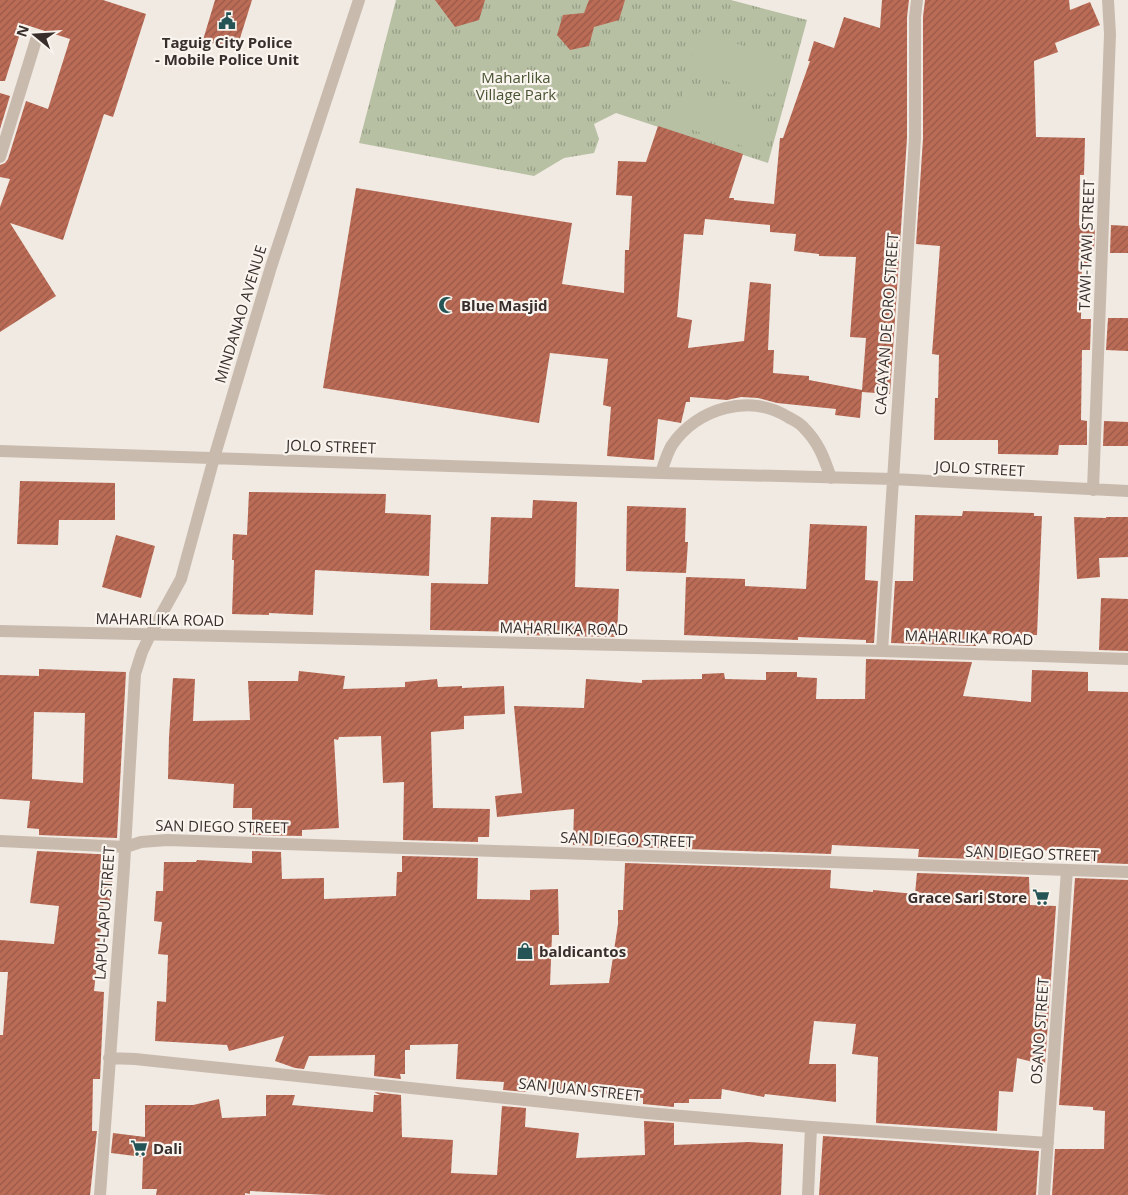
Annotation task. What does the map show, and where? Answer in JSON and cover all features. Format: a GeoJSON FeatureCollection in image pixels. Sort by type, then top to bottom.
{"type":"FeatureCollection","features":[{"type":"Feature","properties":{"kind":"street","name":"MINDANAO AVENUE"},"geometry":{"type":"LineString","coordinates":[[150,636],[181,579],[214,458],[271,267],[360,0]]}},
{"type":"Feature","properties":{"kind":"street","name":"CAGAYAN DE ORO STREET"},"geometry":{"type":"LineString","coordinates":[[882,651],[915,138],[915,17],[917,0]]}},
{"type":"Feature","properties":{"kind":"street","name":"TAWI-TAWI STREET"},"geometry":{"type":"LineString","coordinates":[[1093,490],[1110,34],[1108,0]]}},
{"type":"Feature","properties":{"kind":"street"},"geometry":{"type":"LineString","coordinates":[[0,157],[36,40]]}},
{"type":"Feature","properties":{"kind":"street"},"geometry":{"type":"LineString","coordinates":[[661,473],[672,445],[692,423],[718,409],[748,404],[778,410],[803,426],[821,450],[831,478]]}},
{"type":"Feature","properties":{"kind":"street","name":"JOLO STREET"},"geometry":{"type":"LineString","coordinates":[[0,451],[892,479],[1128,491]]}},
{"type":"Feature","properties":{"kind":"street","name":"MAHARLIKA ROAD"},"geometry":{"type":"LineString","coordinates":[[0,631],[150,636],[882,651],[1128,659]]}},
{"type":"Feature","properties":{"kind":"street","name":"LAPU-LAPU STREET"},"geometry":{"type":"LineString","coordinates":[[100,1195],[126,847],[135,674],[142,652],[150,636]]}},
{"type":"Feature","properties":{"kind":"street","name":"SAN DIEGO STREET"},"geometry":{"type":"LineString","coordinates":[[0,841],[126,847],[141,842],[167,840],[1128,872]]}},
{"type":"Feature","properties":{"kind":"street","name":"OSANO STREET"},"geometry":{"type":"LineString","coordinates":[[1044,1195],[1067,870]]}},
{"type":"Feature","properties":{"kind":"street","name":"SAN JUAN STREET"},"geometry":{"type":"LineString","coordinates":[[109,1058],[155,1061],[647,1113],[811,1127],[1048,1143]]}},
{"type":"Feature","properties":{"kind":"street"},"geometry":{"type":"LineString","coordinates":[[808,1195],[811,1127]]}},
{"type":"Feature","properties":{"kind":"green space","name":"Maharlika Village Park"},"geometry":{"type":"Polygon","coordinates":[[[396,0],[731,0],[807,20],[768,163],[616,113],[594,124],[599,139],[594,153],[564,158],[534,176],[359,143],[396,0]]]}},
{"type":"Feature","properties":{"kind":"green space"},"geometry":{"type":"Polygon","coordinates":[[[699,32],[785,59],[773,95],[688,70],[699,32]]]}},
{"type":"Feature","properties":{"kind":"green space"},"geometry":{"type":"Polygon","coordinates":[[[685,88],[769,115],[758,151],[674,124],[685,88]]]}},
{"type":"Feature","properties":{"kind":"building"},"geometry":{"type":"Polygon","coordinates":[[[0,0],[103,0],[146,14],[113,117],[104,114],[63,240],[10,223],[56,296],[0,332],[0,207],[10,179],[0,177],[0,165],[8,159],[26,101],[48,109],[70,39],[23,24],[5,81],[0,81],[0,0]]]}},
{"type":"Feature","properties":{"kind":"building","name":"Taguig City Police - Mobile Police Unit"},"geometry":{"type":"Polygon","coordinates":[[[215,0],[252,0],[236,51],[203,40],[215,0]]]}},
{"type":"Feature","properties":{"kind":"building"},"geometry":{"type":"Polygon","coordinates":[[[435,0],[485,0],[479,20],[455,27],[435,0]]]}},
{"type":"Feature","properties":{"kind":"building"},"geometry":{"type":"Polygon","coordinates":[[[589,0],[625,0],[619,20],[594,27],[589,46],[570,50],[557,35],[563,15],[584,13],[589,0]]]}},
{"type":"Feature","properties":{"kind":"building"},"geometry":{"type":"Polygon","coordinates":[[[882,0],[909,0],[907,17],[907,138],[890,394],[862,392],[860,418],[835,415],[836,409],[777,403],[758,398],[741,397],[727,400],[690,397],[690,402],[686,402],[681,423],[658,419],[654,460],[607,456],[611,407],[603,405],[608,359],[550,353],[539,423],[323,388],[356,188],[572,223],[562,284],[624,293],[625,250],[629,250],[632,196],[616,195],[618,161],[646,162],[658,126],[743,154],[729,198],[774,204],[780,138],[783,138],[810,61],[808,61],[814,41],[834,48],[844,17],[880,28],[882,0]],[[705,219],[703,235],[684,234],[677,317],[692,320],[688,348],[744,341],[750,282],[771,284],[768,350],[774,350],[773,373],[809,376],[809,380],[862,390],[866,338],[850,337],[856,257],[819,256],[819,254],[794,251],[796,234],[770,232],[770,225],[705,219]]]}},
{"type":"Feature","properties":{"kind":"building"},"geometry":{"type":"Polygon","coordinates":[[[925,0],[1069,0],[1070,10],[1090,2],[1100,25],[1055,43],[1058,52],[1034,61],[1036,137],[1085,138],[1084,175],[1080,175],[1079,225],[1095,225],[1094,253],[1089,253],[1089,263],[1082,263],[1081,319],[1091,319],[1090,350],[1082,350],[1081,420],[1087,421],[1087,445],[1059,445],[1058,455],[998,454],[998,440],[934,440],[935,398],[938,398],[939,355],[932,354],[940,246],[916,244],[923,139],[923,17],[925,0]]]}},
{"type":"Feature","properties":{"kind":"building"},"geometry":{"type":"Polygon","coordinates":[[[0,93],[10,96],[0,129],[0,93]]]}},
{"type":"Feature","properties":{"kind":"building"},"geometry":{"type":"Polygon","coordinates":[[[1111,225],[1128,226],[1128,253],[1110,253],[1111,225]]]}},
{"type":"Feature","properties":{"kind":"building"},"geometry":{"type":"Polygon","coordinates":[[[1108,318],[1128,318],[1128,351],[1106,350],[1108,318]]]}},
{"type":"Feature","properties":{"kind":"building"},"geometry":{"type":"Polygon","coordinates":[[[1104,421],[1128,422],[1128,446],[1103,446],[1104,421]]]}},
{"type":"Feature","properties":{"kind":"building"},"geometry":{"type":"Polygon","coordinates":[[[20,481],[115,483],[115,520],[59,520],[58,545],[17,544],[20,481]]]}},
{"type":"Feature","properties":{"kind":"building"},"geometry":{"type":"Polygon","coordinates":[[[249,492],[386,494],[385,513],[431,515],[429,576],[315,570],[313,615],[232,614],[233,534],[247,535],[249,492]]]}},
{"type":"Feature","properties":{"kind":"building"},"geometry":{"type":"Polygon","coordinates":[[[533,500],[577,502],[575,587],[619,589],[617,637],[523,635],[523,632],[430,630],[431,583],[488,584],[491,517],[532,518],[533,500]]]}},
{"type":"Feature","properties":{"kind":"building"},"geometry":{"type":"Polygon","coordinates":[[[627,506],[686,508],[685,542],[688,542],[686,573],[626,571],[627,506]]]}},
{"type":"Feature","properties":{"kind":"building"},"geometry":{"type":"Polygon","coordinates":[[[963,511],[1034,513],[1034,516],[1042,516],[1037,635],[979,634],[976,646],[891,643],[895,581],[913,581],[915,515],[962,516],[963,511]]]}},
{"type":"Feature","properties":{"kind":"building"},"geometry":{"type":"Polygon","coordinates":[[[1074,517],[1128,517],[1128,557],[1099,558],[1100,577],[1077,579],[1074,517]]]}},
{"type":"Feature","properties":{"kind":"building"},"geometry":{"type":"Polygon","coordinates":[[[810,524],[867,526],[865,580],[878,581],[874,643],[866,643],[866,640],[798,637],[798,640],[684,635],[686,577],[745,579],[745,586],[806,589],[810,524]]]}},
{"type":"Feature","properties":{"kind":"building"},"geometry":{"type":"Polygon","coordinates":[[[116,535],[155,546],[141,598],[102,587],[116,535]]]}},
{"type":"Feature","properties":{"kind":"building"},"geometry":{"type":"Polygon","coordinates":[[[1101,598],[1128,599],[1128,651],[1099,650],[1101,598]]]}},
{"type":"Feature","properties":{"kind":"building"},"geometry":{"type":"Polygon","coordinates":[[[866,659],[972,662],[963,696],[1031,702],[1032,670],[1088,672],[1088,691],[1128,692],[1128,864],[1075,862],[1075,851],[1029,850],[1029,861],[918,857],[919,849],[832,845],[831,854],[573,845],[574,809],[497,817],[495,796],[522,793],[514,706],[584,708],[586,679],[642,683],[642,680],[702,679],[702,674],[724,673],[725,679],[766,680],[766,672],[797,672],[797,677],[817,678],[816,699],[865,699],[866,659]]]}},
{"type":"Feature","properties":{"kind":"building"},"geometry":{"type":"Polygon","coordinates":[[[39,669],[126,672],[117,838],[39,835],[39,829],[27,828],[30,801],[0,799],[0,675],[39,676],[39,669]],[[34,712],[32,779],[83,783],[85,713],[34,712]]]}},
{"type":"Feature","properties":{"kind":"building"},"geometry":{"type":"Polygon","coordinates":[[[299,671],[345,676],[343,689],[405,687],[405,682],[437,679],[438,687],[504,686],[505,714],[464,716],[464,729],[431,732],[433,808],[490,809],[489,837],[478,837],[478,842],[403,840],[404,782],[383,783],[381,736],[339,737],[338,740],[334,739],[339,828],[302,830],[302,836],[252,835],[252,808],[233,808],[234,784],[168,779],[173,678],[195,679],[193,721],[250,720],[248,681],[298,681],[299,671]]]}},
{"type":"Feature","properties":{"kind":"building"},"geometry":{"type":"Polygon","coordinates":[[[37,851],[116,855],[110,901],[104,900],[94,991],[104,992],[100,1079],[93,1079],[92,1131],[97,1131],[90,1195],[0,1195],[0,1035],[3,1035],[8,972],[0,972],[0,940],[54,944],[59,906],[30,903],[37,851]]]}},
{"type":"Feature","properties":{"kind":"building"},"geometry":{"type":"Polygon","coordinates":[[[252,851],[281,852],[282,879],[324,878],[324,899],[396,896],[397,872],[402,872],[402,856],[478,858],[477,899],[530,900],[530,890],[558,889],[559,935],[552,935],[550,985],[609,983],[618,924],[618,910],[623,910],[625,863],[831,870],[830,888],[915,894],[917,873],[1029,877],[1030,905],[1056,906],[1045,1065],[1017,1058],[1013,1092],[999,1091],[997,1131],[876,1123],[878,1057],[852,1054],[856,1024],[814,1021],[809,1064],[836,1064],[836,1102],[765,1094],[764,1097],[722,1089],[721,1099],[689,1099],[689,1103],[674,1103],[674,1107],[643,1104],[643,1098],[564,1089],[527,1087],[527,1092],[503,1090],[504,1082],[456,1079],[458,1044],[410,1045],[410,1050],[405,1050],[405,1074],[400,1074],[401,1079],[374,1076],[375,1055],[309,1056],[304,1069],[275,1061],[284,1036],[229,1051],[227,1045],[155,1041],[157,1001],[166,1002],[168,955],[158,954],[162,922],[154,921],[156,891],[163,891],[164,862],[196,862],[197,860],[252,863],[252,851]]]}},
{"type":"Feature","properties":{"kind":"building"},"geometry":{"type":"Polygon","coordinates":[[[1075,878],[1128,880],[1128,1195],[1052,1195],[1055,1149],[1104,1149],[1105,1111],[1093,1110],[1093,1107],[1059,1105],[1075,878]]]}},
{"type":"Feature","properties":{"kind":"building"},"geometry":{"type":"Polygon","coordinates":[[[374,1092],[401,1095],[402,1137],[453,1140],[451,1173],[497,1175],[502,1106],[526,1108],[525,1127],[579,1133],[576,1158],[645,1155],[644,1121],[674,1123],[674,1145],[749,1142],[783,1144],[781,1195],[328,1195],[250,1191],[250,1194],[245,1193],[245,1195],[156,1195],[157,1189],[142,1189],[143,1157],[111,1153],[113,1133],[145,1137],[145,1105],[193,1105],[219,1099],[222,1118],[266,1116],[266,1095],[295,1095],[292,1105],[373,1112],[374,1095],[380,1095],[374,1092]]]}},
{"type":"Feature","properties":{"kind":"building"},"geometry":{"type":"Polygon","coordinates":[[[823,1136],[1039,1151],[1036,1195],[819,1195],[823,1136]]]}},
{"type":"Feature","properties":{"kind":"place","name":"Taguig City Police - Mobile Police Unit"},"geometry":{"type":"Point","coordinates":[227,21]}},
{"type":"Feature","properties":{"kind":"place","name":"Blue Masjid"},"geometry":{"type":"Point","coordinates":[447,305]}},
{"type":"Feature","properties":{"kind":"place","name":"Grace Sari Store"},"geometry":{"type":"Point","coordinates":[1041,897]}},
{"type":"Feature","properties":{"kind":"place","name":"baldicantos"},"geometry":{"type":"Point","coordinates":[525,951]}},
{"type":"Feature","properties":{"kind":"place","name":"Dali"},"geometry":{"type":"Point","coordinates":[139,1148]}}]}
